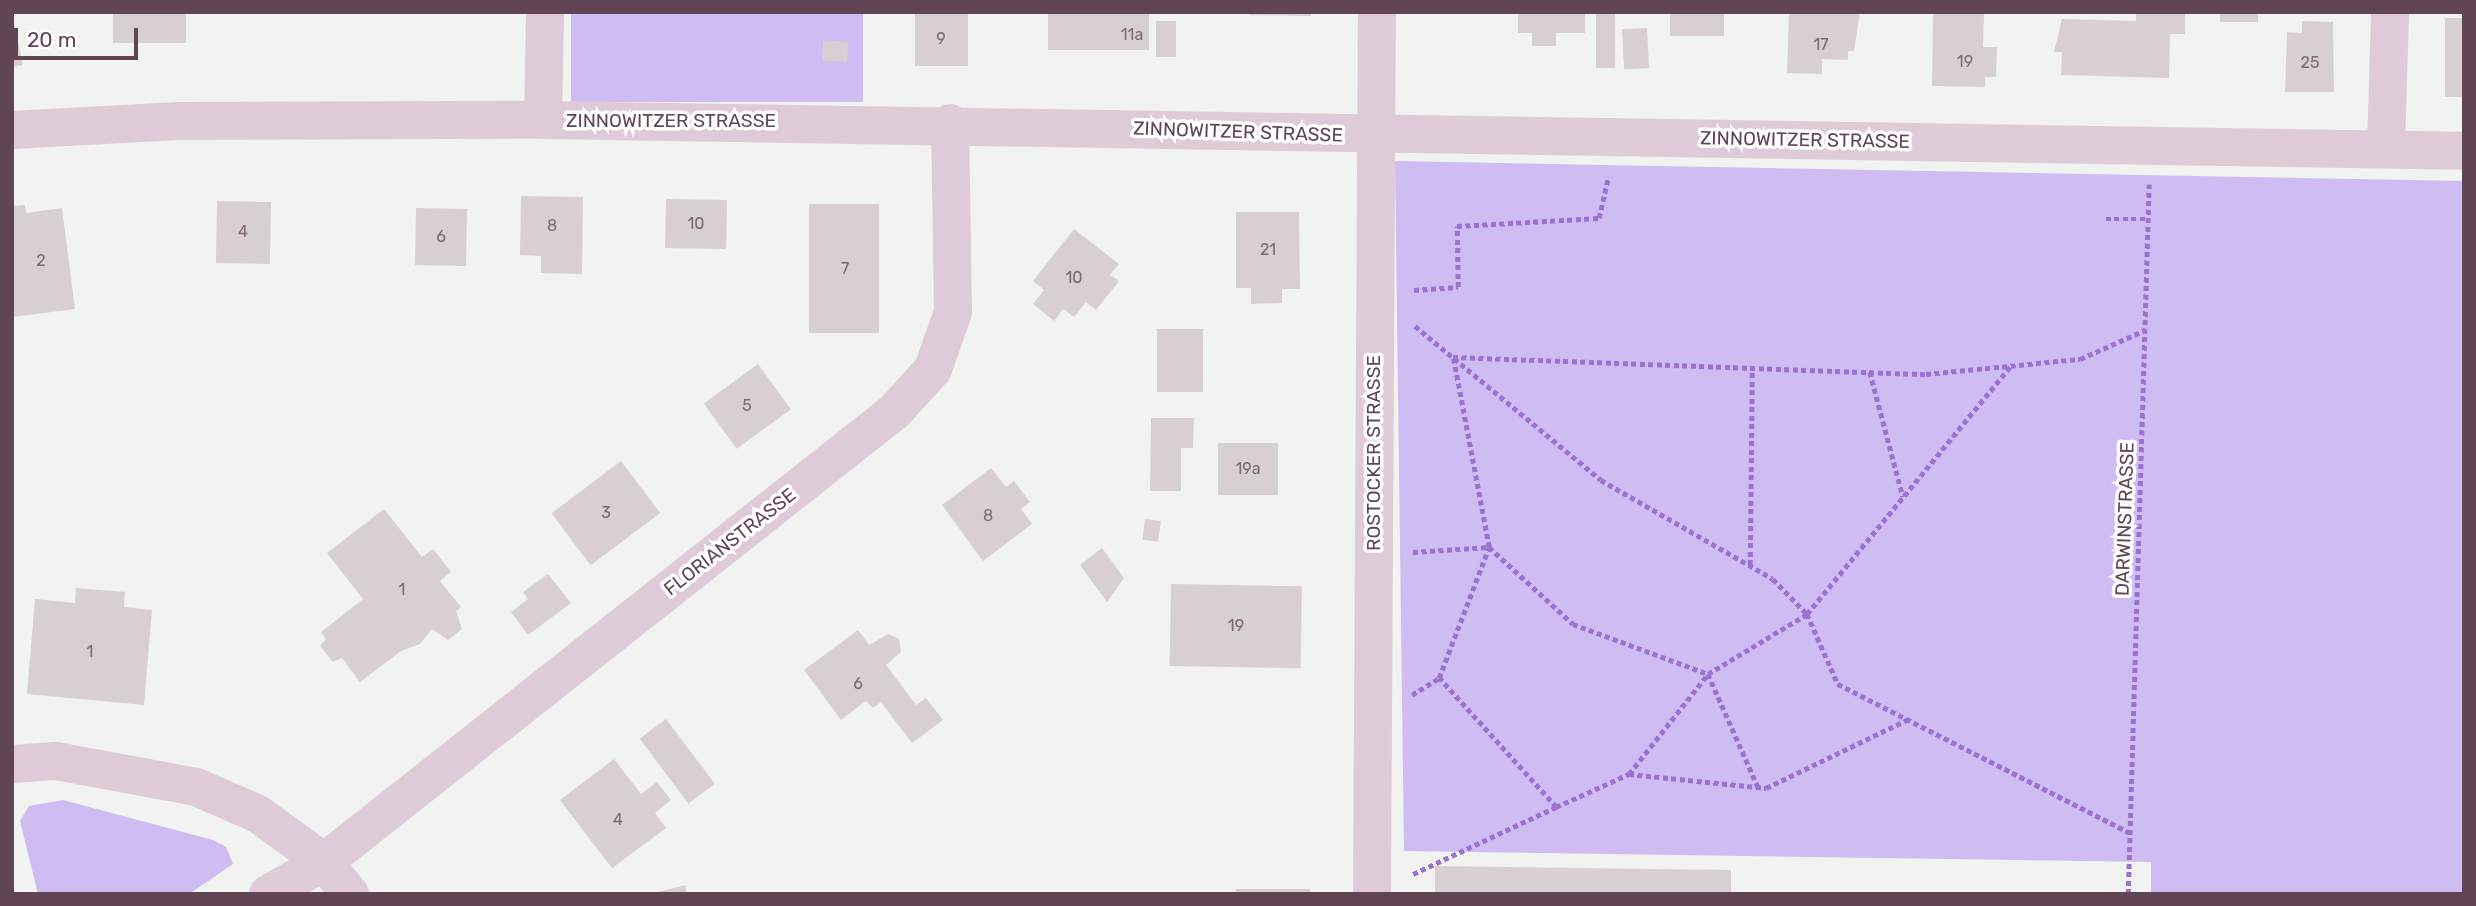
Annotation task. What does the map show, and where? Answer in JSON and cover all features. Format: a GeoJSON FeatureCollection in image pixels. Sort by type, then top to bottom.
{"type":"FeatureCollection","features":[{"type":"Feature","properties":{"kind":"street"},"geometry":{"type":"LineString","coordinates":[[543,120],[545,12]]}},
{"type":"Feature","properties":{"kind":"street","name":"ROSTOCKER STRASSE"},"geometry":{"type":"LineString","coordinates":[[1372,894],[1377,12]]}},
{"type":"Feature","properties":{"kind":"street"},"geometry":{"type":"LineString","coordinates":[[2386,149],[2390,12]]}},
{"type":"Feature","properties":{"kind":"street","name":"ZINNOWITZER STRASSE"},"geometry":{"type":"LineString","coordinates":[[12,130],[166,121],[950,123],[1376,135],[2151,144],[2464,151]]}},
{"type":"Feature","properties":{"kind":"street","name":"FLORIANSTRASSE"},"geometry":{"type":"LineString","coordinates":[[268,894],[324,862],[895,411],[933,369],[953,312],[950,123]]}},
{"type":"Feature","properties":{"kind":"street"},"geometry":{"type":"LineString","coordinates":[[12,764],[56,761],[196,787],[258,814],[324,862],[350,894]]}},
{"type":"Feature","properties":{"kind":"path"},"geometry":{"type":"LineString","coordinates":[[1375,293],[1458,287],[1457,226],[1599,218],[1611,138]]}},
{"type":"Feature","properties":{"kind":"path","name":"DARWINSTRASSE"},"geometry":{"type":"LineString","coordinates":[[2128,894],[2151,144]]}},
{"type":"Feature","properties":{"kind":"path"},"geometry":{"type":"LineString","coordinates":[[2106,219],[2148,219]]}},
{"type":"Feature","properties":{"kind":"path"},"geometry":{"type":"LineString","coordinates":[[1375,293],[1601,480],[1773,579],[1807,614],[1838,684],[2129,832]]}},
{"type":"Feature","properties":{"kind":"path"},"geometry":{"type":"LineString","coordinates":[[1453,357],[1870,372],[2011,366],[2080,359],[2145,330]]}},
{"type":"Feature","properties":{"kind":"path"},"geometry":{"type":"LineString","coordinates":[[1373,719],[1439,678],[1489,547],[1453,357]]}},
{"type":"Feature","properties":{"kind":"path"},"geometry":{"type":"LineString","coordinates":[[1409,876],[1629,774],[1708,674],[1807,614],[2011,366]]}},
{"type":"Feature","properties":{"kind":"path"},"geometry":{"type":"LineString","coordinates":[[1750,565],[1752,368]]}},
{"type":"Feature","properties":{"kind":"path"},"geometry":{"type":"LineString","coordinates":[[1870,372],[1903,498]]}},
{"type":"Feature","properties":{"kind":"path"},"geometry":{"type":"LineString","coordinates":[[1374,554],[1489,547],[1573,624],[1708,674],[1758,787]]}},
{"type":"Feature","properties":{"kind":"path"},"geometry":{"type":"LineString","coordinates":[[1439,678],[1556,807]]}},
{"type":"Feature","properties":{"kind":"path"},"geometry":{"type":"LineString","coordinates":[[1629,774],[1766,788],[1910,719]]}},
{"type":"Feature","properties":{"kind":"shaded area"},"geometry":{"type":"Polygon","coordinates":[[[571,12],[863,12],[863,102],[571,102],[571,12]]]}},
{"type":"Feature","properties":{"kind":"shaded area"},"geometry":{"type":"Polygon","coordinates":[[[1395,161],[2464,181],[2464,894],[2151,894],[2151,862],[1404,851],[1395,161]]]}},
{"type":"Feature","properties":{"kind":"shaded area"},"geometry":{"type":"Polygon","coordinates":[[[63,800],[213,840],[226,847],[233,864],[189,894],[38,894],[20,821],[29,806],[63,800]]]}},
{"type":"Feature","properties":{"kind":"building"},"geometry":{"type":"Polygon","coordinates":[[[12,12],[23,65],[12,67],[12,12]]]}},
{"type":"Feature","properties":{"kind":"building"},"geometry":{"type":"Polygon","coordinates":[[[113,12],[186,12],[186,43],[113,43],[113,12]]]}},
{"type":"Feature","properties":{"kind":"building"},"geometry":{"type":"Polygon","coordinates":[[[915,12],[968,12],[968,66],[915,66],[915,12]]]}},
{"type":"Feature","properties":{"kind":"building"},"geometry":{"type":"Polygon","coordinates":[[[1048,12],[1149,12],[1149,50],[1048,50],[1048,12]]]}},
{"type":"Feature","properties":{"kind":"building"},"geometry":{"type":"Polygon","coordinates":[[[1249,12],[1311,12],[1311,16],[1249,15],[1249,12]]]}},
{"type":"Feature","properties":{"kind":"building"},"geometry":{"type":"Polygon","coordinates":[[[1518,12],[1585,12],[1585,33],[1556,33],[1556,46],[1532,46],[1532,33],[1518,33],[1518,12]]]}},
{"type":"Feature","properties":{"kind":"building"},"geometry":{"type":"Polygon","coordinates":[[[1670,12],[1724,12],[1724,36],[1670,36],[1670,12]]]}},
{"type":"Feature","properties":{"kind":"building"},"geometry":{"type":"Polygon","coordinates":[[[1789,12],[1860,12],[1854,51],[1848,51],[1848,60],[1822,59],[1822,74],[1787,73],[1789,12]]]}},
{"type":"Feature","properties":{"kind":"building"},"geometry":{"type":"Polygon","coordinates":[[[1933,12],[1984,12],[1983,47],[1997,47],[1996,77],[1985,77],[1985,87],[1932,86],[1933,12]]]}},
{"type":"Feature","properties":{"kind":"building"},"geometry":{"type":"Polygon","coordinates":[[[2136,12],[2185,12],[2185,34],[2170,34],[2169,78],[2061,75],[2062,52],[2054,52],[2062,19],[2136,21],[2136,12]]]}},
{"type":"Feature","properties":{"kind":"building"},"geometry":{"type":"Polygon","coordinates":[[[2220,12],[2258,12],[2258,22],[2220,22],[2220,12]]]}},
{"type":"Feature","properties":{"kind":"building"},"geometry":{"type":"Polygon","coordinates":[[[1596,14],[1615,14],[1615,68],[1596,68],[1596,14]]]}},
{"type":"Feature","properties":{"kind":"building"},"geometry":{"type":"Polygon","coordinates":[[[2445,18],[2464,18],[2464,97],[2445,97],[2445,18]]]}},
{"type":"Feature","properties":{"kind":"building"},"geometry":{"type":"Polygon","coordinates":[[[1156,21],[1176,21],[1176,57],[1156,57],[1156,21]]]}},
{"type":"Feature","properties":{"kind":"building"},"geometry":{"type":"Polygon","coordinates":[[[2302,21],[2333,22],[2334,92],[2285,92],[2287,32],[2302,33],[2302,21]]]}},
{"type":"Feature","properties":{"kind":"building"},"geometry":{"type":"Polygon","coordinates":[[[1647,28],[1649,68],[1624,69],[1622,29],[1647,28]]]}},
{"type":"Feature","properties":{"kind":"building"},"geometry":{"type":"Polygon","coordinates":[[[823,41],[848,42],[847,62],[822,61],[823,41]]]}},
{"type":"Feature","properties":{"kind":"building"},"geometry":{"type":"Polygon","coordinates":[[[521,196],[583,197],[582,274],[541,273],[541,256],[520,255],[521,196]]]}},
{"type":"Feature","properties":{"kind":"building"},"geometry":{"type":"Polygon","coordinates":[[[666,199],[727,200],[726,249],[665,248],[666,199]]]}},
{"type":"Feature","properties":{"kind":"building"},"geometry":{"type":"Polygon","coordinates":[[[217,201],[271,202],[270,264],[216,263],[217,201]]]}},
{"type":"Feature","properties":{"kind":"building"},"geometry":{"type":"Polygon","coordinates":[[[809,204],[879,204],[879,333],[809,333],[809,204]]]}},
{"type":"Feature","properties":{"kind":"building"},"geometry":{"type":"Polygon","coordinates":[[[25,205],[26,213],[62,208],[75,309],[12,317],[12,206],[25,205]]]}},
{"type":"Feature","properties":{"kind":"building"},"geometry":{"type":"Polygon","coordinates":[[[416,208],[467,209],[466,266],[415,265],[416,208]]]}},
{"type":"Feature","properties":{"kind":"building"},"geometry":{"type":"Polygon","coordinates":[[[1236,212],[1299,212],[1300,289],[1282,289],[1282,303],[1251,304],[1251,288],[1236,288],[1236,212]]]}},
{"type":"Feature","properties":{"kind":"building"},"geometry":{"type":"Polygon","coordinates":[[[1074,229],[1119,264],[1110,275],[1119,281],[1096,310],[1086,302],[1074,317],[1063,309],[1054,321],[1033,304],[1044,290],[1033,281],[1074,229]]]}},
{"type":"Feature","properties":{"kind":"building"},"geometry":{"type":"Polygon","coordinates":[[[1157,329],[1203,329],[1203,392],[1157,392],[1157,329]]]}},
{"type":"Feature","properties":{"kind":"building"},"geometry":{"type":"Polygon","coordinates":[[[758,364],[791,409],[737,449],[704,403],[758,364]]]}},
{"type":"Feature","properties":{"kind":"building"},"geometry":{"type":"Polygon","coordinates":[[[1151,418],[1194,418],[1193,448],[1181,448],[1181,491],[1150,491],[1151,418]]]}},
{"type":"Feature","properties":{"kind":"building"},"geometry":{"type":"Polygon","coordinates":[[[1218,443],[1278,443],[1278,495],[1218,495],[1218,443]]]}},
{"type":"Feature","properties":{"kind":"building"},"geometry":{"type":"Polygon","coordinates":[[[621,461],[660,513],[591,565],[552,513],[621,461]]]}},
{"type":"Feature","properties":{"kind":"building"},"geometry":{"type":"Polygon","coordinates":[[[991,468],[1006,487],[1014,481],[1030,502],[1021,509],[1032,524],[983,561],[942,505],[991,468]]]}},
{"type":"Feature","properties":{"kind":"building"},"geometry":{"type":"Polygon","coordinates":[[[384,509],[422,557],[433,549],[451,572],[440,581],[461,607],[456,611],[462,629],[448,640],[432,629],[420,644],[401,651],[360,682],[342,658],[333,662],[320,646],[326,639],[321,632],[363,599],[327,553],[384,509]]]}},
{"type":"Feature","properties":{"kind":"building"},"geometry":{"type":"Polygon","coordinates":[[[1145,519],[1161,521],[1158,542],[1142,540],[1145,519]]]}},
{"type":"Feature","properties":{"kind":"building"},"geometry":{"type":"Polygon","coordinates":[[[1102,548],[1124,578],[1107,602],[1080,565],[1102,548]]]}},
{"type":"Feature","properties":{"kind":"building"},"geometry":{"type":"Polygon","coordinates":[[[548,574],[571,603],[528,635],[511,612],[528,599],[523,592],[548,574]]]}},
{"type":"Feature","properties":{"kind":"building"},"geometry":{"type":"Polygon","coordinates":[[[1171,584],[1302,586],[1301,668],[1170,666],[1171,584]]]}},
{"type":"Feature","properties":{"kind":"building"},"geometry":{"type":"Polygon","coordinates":[[[76,588],[125,592],[124,607],[152,610],[144,705],[27,694],[35,599],[75,603],[76,588]]]}},
{"type":"Feature","properties":{"kind":"building"},"geometry":{"type":"Polygon","coordinates":[[[858,630],[869,645],[888,634],[899,639],[901,652],[886,665],[916,705],[926,698],[943,720],[912,743],[881,702],[873,708],[866,701],[841,720],[804,670],[858,630]]]}},
{"type":"Feature","properties":{"kind":"building"},"geometry":{"type":"Polygon","coordinates":[[[666,719],[715,784],[688,804],[640,739],[666,719]]]}},
{"type":"Feature","properties":{"kind":"building"},"geometry":{"type":"Polygon","coordinates":[[[614,759],[641,794],[657,782],[671,800],[655,813],[666,828],[612,868],[560,800],[614,759]]]}},
{"type":"Feature","properties":{"kind":"building"},"geometry":{"type":"Polygon","coordinates":[[[1435,866],[1731,870],[1731,894],[1435,894],[1435,866]]]}},
{"type":"Feature","properties":{"kind":"building"},"geometry":{"type":"Polygon","coordinates":[[[685,885],[687,894],[655,894],[655,893],[685,885]]]}},
{"type":"Feature","properties":{"kind":"building"},"geometry":{"type":"Polygon","coordinates":[[[1236,889],[1310,889],[1310,894],[1236,894],[1236,889]]]}}]}
